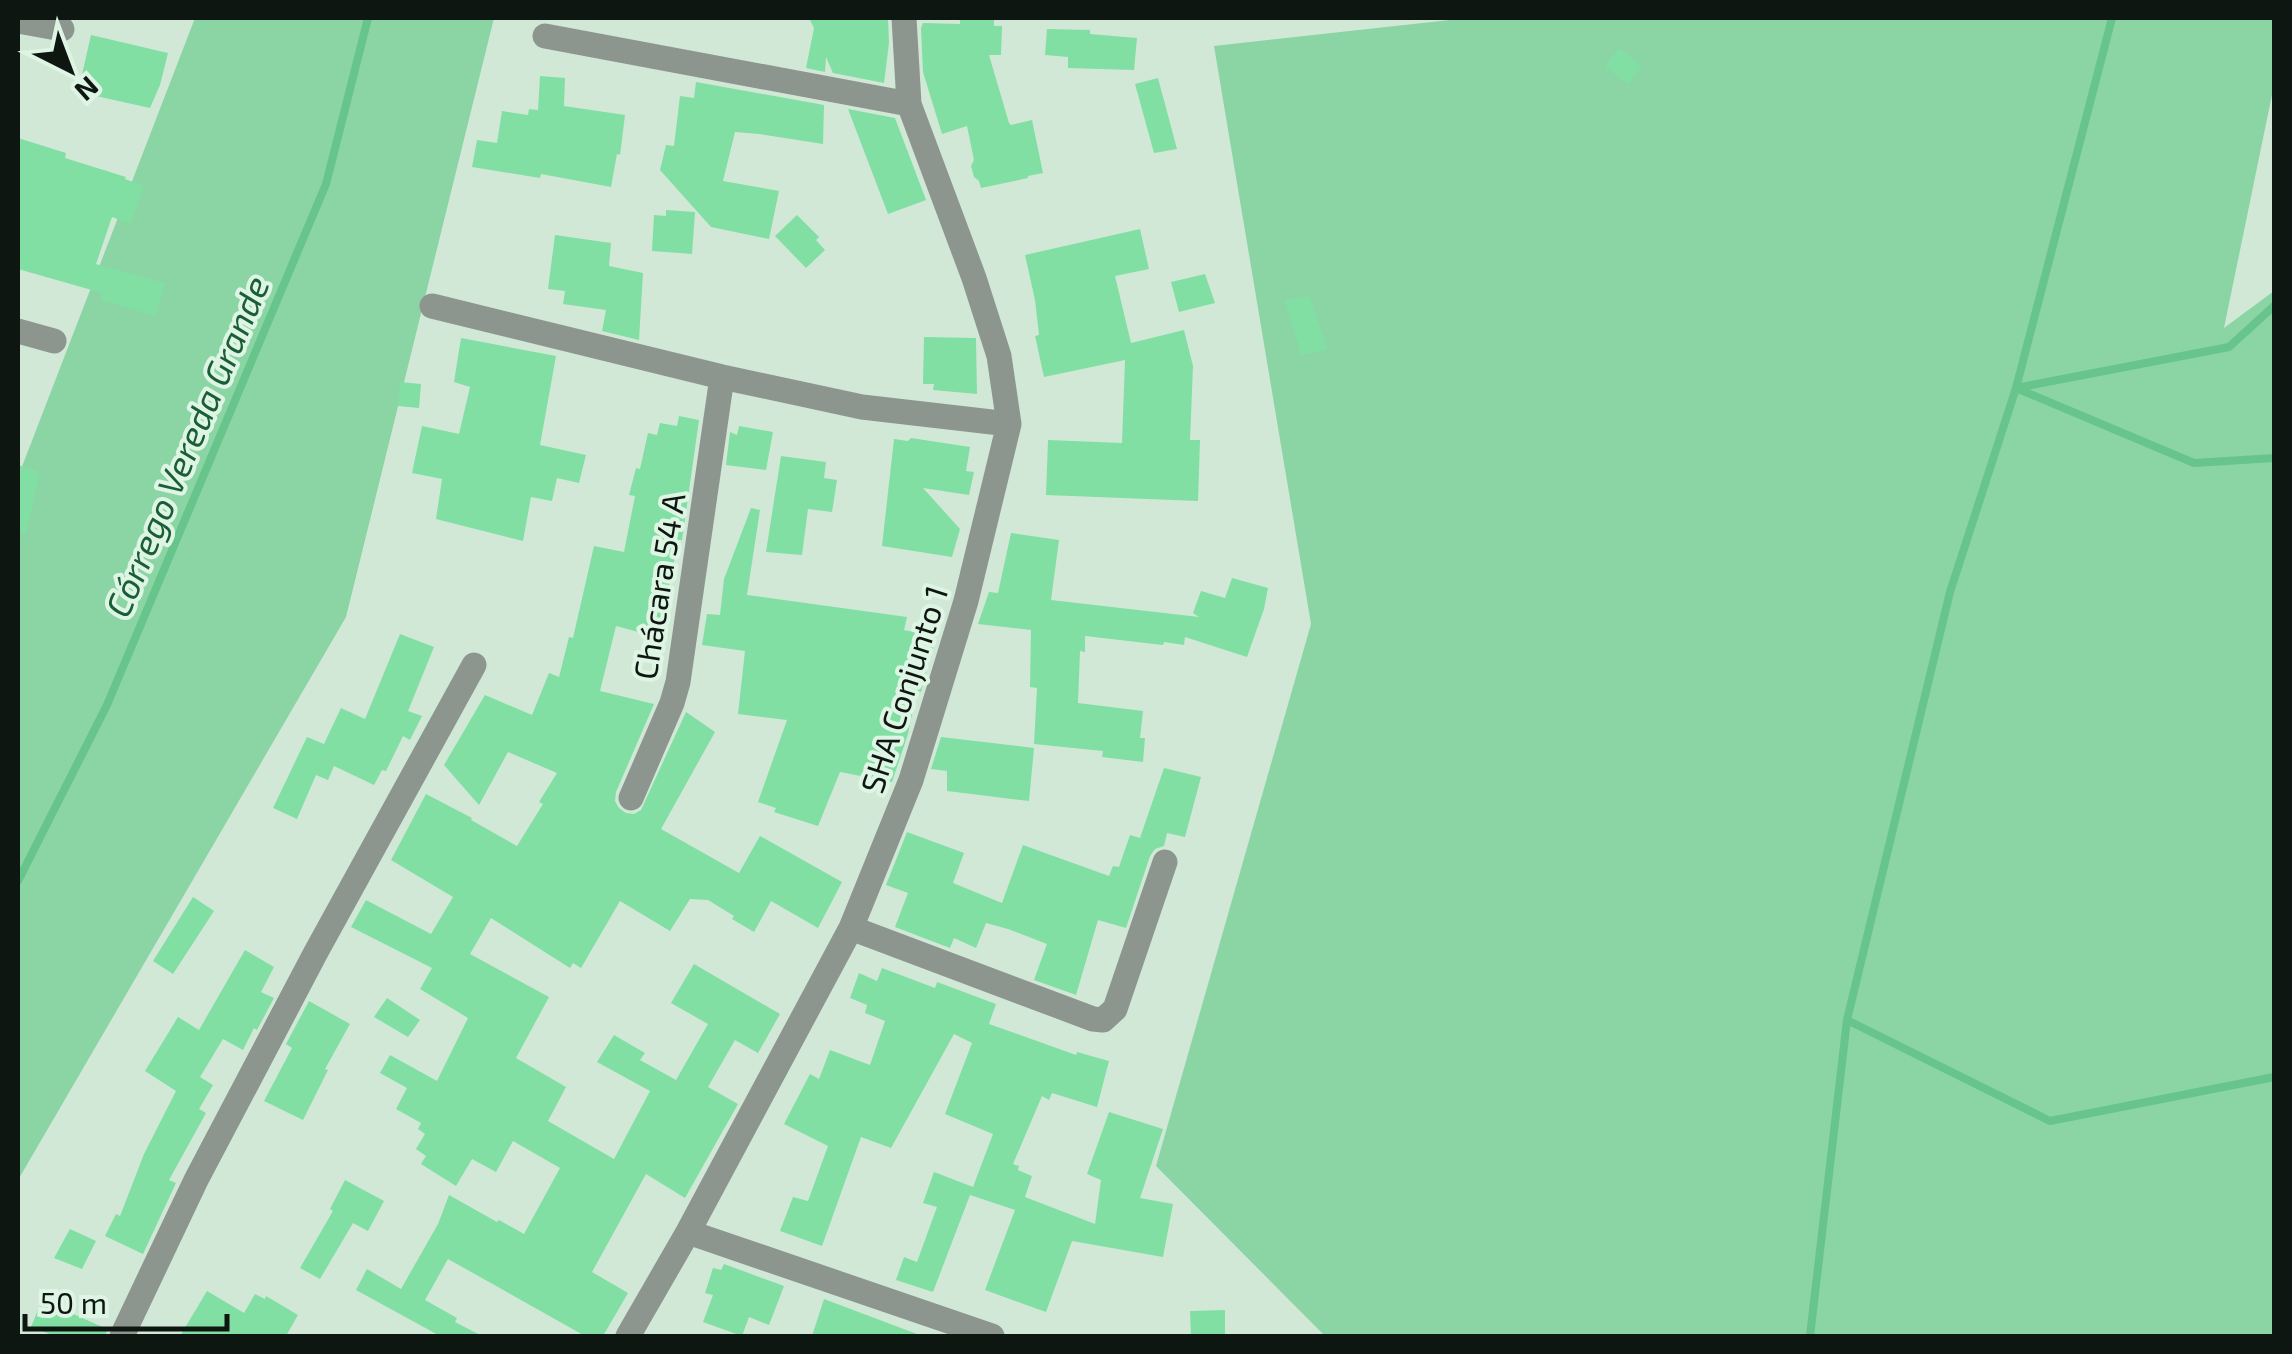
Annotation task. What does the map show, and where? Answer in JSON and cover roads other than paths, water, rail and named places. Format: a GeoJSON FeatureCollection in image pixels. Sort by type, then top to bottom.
{"type":"FeatureCollection","features":[{"type":"Feature","properties":{"kind":"street","name":"SHA Conjunto 1"},"geometry":{"type":"LineString","coordinates":[[628,1336],[850,928],[911,780],[966,601],[1008,424],[1000,356],[909,104],[904,18]]}},
{"type":"Feature","properties":{"kind":"street"},"geometry":{"type":"LineString","coordinates":[[18,21],[62,29]]}},
{"type":"Feature","properties":{"kind":"street"},"geometry":{"type":"LineString","coordinates":[[546,36],[909,104]]}},
{"type":"Feature","properties":{"kind":"street"},"geometry":{"type":"LineString","coordinates":[[432,306],[722,377],[862,406],[1008,424]]}},
{"type":"Feature","properties":{"kind":"street"},"geometry":{"type":"LineString","coordinates":[[18,331],[54,341]]}},
{"type":"Feature","properties":{"kind":"street","name":"Chácara 54 A"},"geometry":{"type":"LineString","coordinates":[[631,798],[678,682],[722,377]]}},
{"type":"Feature","properties":{"kind":"street"},"geometry":{"type":"LineString","coordinates":[[122,1336],[196,1180],[474,665]]}},
{"type":"Feature","properties":{"kind":"street"},"geometry":{"type":"LineString","coordinates":[[850,928],[1103,1020],[1115,1008],[1165,862]]}},
{"type":"Feature","properties":{"kind":"street"},"geometry":{"type":"LineString","coordinates":[[688,1232],[992,1336]]}},
{"type":"Feature","properties":{"kind":"waterway","name":"Córrego Vereda Grande"},"geometry":{"type":"LineString","coordinates":[[18,881],[107,705],[326,184],[368,18]]}},
{"type":"Feature","properties":{"kind":"waterway"},"geometry":{"type":"LineString","coordinates":[[1810,1336],[1847,1020],[1950,592],[2016,388],[2112,18]]}},
{"type":"Feature","properties":{"kind":"waterway"},"geometry":{"type":"LineString","coordinates":[[2016,388],[2229,347],[2274,306]]}},
{"type":"Feature","properties":{"kind":"waterway"},"geometry":{"type":"LineString","coordinates":[[2016,388],[2194,463],[2274,458]]}},
{"type":"Feature","properties":{"kind":"waterway"},"geometry":{"type":"LineString","coordinates":[[1847,1020],[2050,1121],[2274,1077]]}}]}
